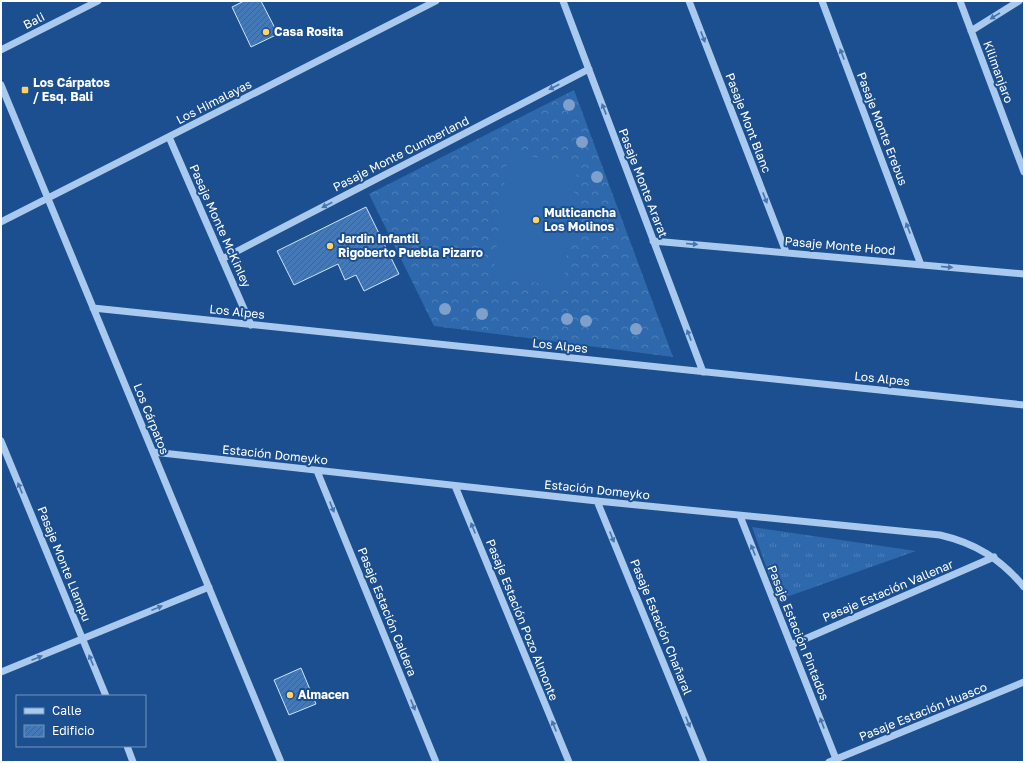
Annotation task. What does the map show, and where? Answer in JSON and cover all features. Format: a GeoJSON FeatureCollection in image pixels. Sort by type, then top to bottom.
{"type":"FeatureCollection","features":[{"type":"Feature","properties":{"kind":"street","name":"Bali"},"geometry":{"type":"LineString","coordinates":[[1,50],[98,1]]}},
{"type":"Feature","properties":{"kind":"street","name":"Los Himalayas"},"geometry":{"type":"LineString","coordinates":[[1,222],[436,1]]}},
{"type":"Feature","properties":{"kind":"street","name":"Pasaje Monte Ararat"},"geometry":{"type":"LineString","coordinates":[[563,1],[703,372]]}},
{"type":"Feature","properties":{"kind":"street","name":"Pasaje Mont Blanc"},"geometry":{"type":"LineString","coordinates":[[689,1],[786,252]]}},
{"type":"Feature","properties":{"kind":"street","name":"Pasaje Monte Erebus"},"geometry":{"type":"LineString","coordinates":[[822,1],[922,265]]}},
{"type":"Feature","properties":{"kind":"street","name":"Kilimanjaro"},"geometry":{"type":"LineString","coordinates":[[960,1],[1021,153],[1024,172]]}},
{"type":"Feature","properties":{"kind":"street"},"geometry":{"type":"LineString","coordinates":[[971,31],[1019,1]]}},
{"type":"Feature","properties":{"kind":"street","name":"Pasaje Monte Cumberland"},"geometry":{"type":"LineString","coordinates":[[222,259],[589,69]]}},
{"type":"Feature","properties":{"kind":"street","name":"Los Cárpatos"},"geometry":{"type":"LineString","coordinates":[[1,85],[281,762]]}},
{"type":"Feature","properties":{"kind":"street","name":"Pasaje Monte McKinley"},"geometry":{"type":"LineString","coordinates":[[169,137],[251,325]]}},
{"type":"Feature","properties":{"kind":"street","name":"Pasaje Monte Hood"},"geometry":{"type":"LineString","coordinates":[[654,240],[1024,274]]}},
{"type":"Feature","properties":{"kind":"street","name":"Los Alpes"},"geometry":{"type":"LineString","coordinates":[[93,308],[1024,405]]}},
{"type":"Feature","properties":{"kind":"street","name":"Pasaje Monte Llampu"},"geometry":{"type":"LineString","coordinates":[[1,441],[106,695]]}},
{"type":"Feature","properties":{"kind":"street","name":"Estación Domeyko"},"geometry":{"type":"LineString","coordinates":[[153,452],[597,502],[940,535],[967,542],[994,557],[1012,573],[1024,587]]}},
{"type":"Feature","properties":{"kind":"street","name":"Pasaje Estación Caldera"},"geometry":{"type":"LineString","coordinates":[[317,471],[436,762]]}},
{"type":"Feature","properties":{"kind":"street","name":"Pasaje Estación Pozo Almonte"},"geometry":{"type":"LineString","coordinates":[[455,486],[569,762]]}},
{"type":"Feature","properties":{"kind":"street","name":"Pasaje Estación Chañaral"},"geometry":{"type":"LineString","coordinates":[[597,502],[704,762]]}},
{"type":"Feature","properties":{"kind":"street","name":"Pasaje Estación Pintados"},"geometry":{"type":"LineString","coordinates":[[740,516],[791,645],[833,761]]}},
{"type":"Feature","properties":{"kind":"street","name":"Pasaje Estación Vallenar"},"geometry":{"type":"LineString","coordinates":[[791,645],[994,557]]}},
{"type":"Feature","properties":{"kind":"street"},"geometry":{"type":"LineString","coordinates":[[1,672],[209,587]]}},
{"type":"Feature","properties":{"kind":"street","name":"Pasaje Estación Huasco"},"geometry":{"type":"LineString","coordinates":[[833,761],[1024,682]]}},
{"type":"Feature","properties":{"kind":"street"},"geometry":{"type":"LineString","coordinates":[[127,747],[133,762]]}},
{"type":"Feature","properties":{"kind":"green space"},"geometry":{"type":"Polygon","coordinates":[[[574,90],[673,357],[434,326],[369,194],[574,90]]]}},
{"type":"Feature","properties":{"kind":"green space","name":"Multicancha Los Molinos"},"geometry":{"type":"Polygon","coordinates":[[[508,154],[578,162],[563,286],[493,277],[508,154]]]}},
{"type":"Feature","properties":{"kind":"green space"},"geometry":{"type":"Polygon","coordinates":[[[752,527],[916,551],[778,600],[752,527]]]}},
{"type":"Feature","properties":{"kind":"building"},"geometry":{"type":"Polygon","coordinates":[[[244,1],[261,1],[278,34],[251,47],[232,7],[244,1]]]}},
{"type":"Feature","properties":{"kind":"building"},"geometry":{"type":"Polygon","coordinates":[[[366,207],[399,274],[364,291],[356,275],[345,280],[338,264],[294,285],[277,251],[366,207]]]}},
{"type":"Feature","properties":{"kind":"building"},"geometry":{"type":"Polygon","coordinates":[[[301,668],[316,704],[289,715],[274,680],[301,668]]]}},
{"type":"Feature","properties":{"kind":"place","name":"Casa Rosita"},"geometry":{"type":"Point","coordinates":[266,32]}},
{"type":"Feature","properties":{"kind":"place","name":"Los Cárpatos / Esq. Bali"},"geometry":{"type":"Point","coordinates":[25,90]}},
{"type":"Feature","properties":{"kind":"place","name":"Multicancha Los Molinos"},"geometry":{"type":"Point","coordinates":[536,220]}},
{"type":"Feature","properties":{"kind":"place","name":"Jardin Infantil Rigoberto Puebla Pizarro"},"geometry":{"type":"Point","coordinates":[330,246]}},
{"type":"Feature","properties":{"kind":"place","name":"Almacen"},"geometry":{"type":"Point","coordinates":[290,695]}}]}
